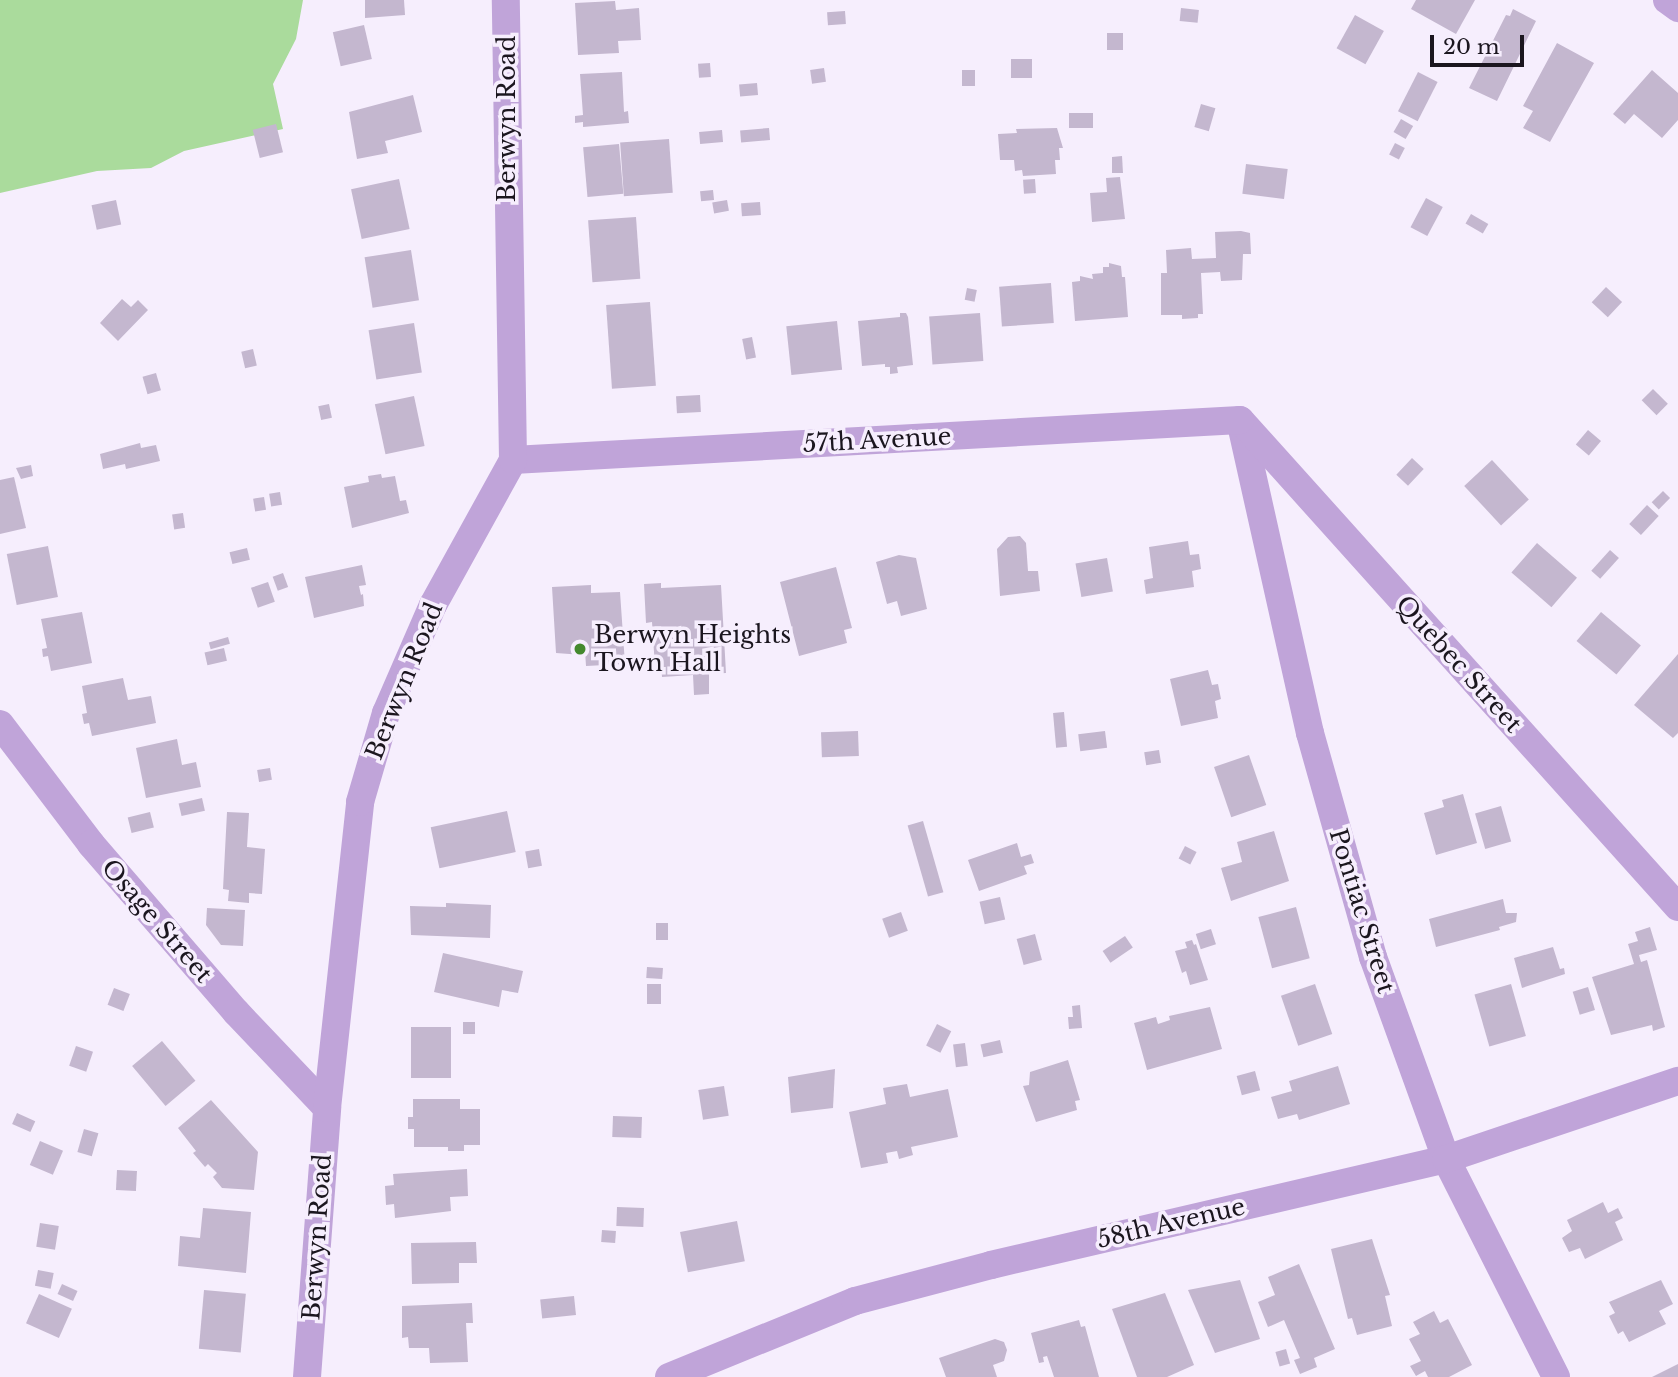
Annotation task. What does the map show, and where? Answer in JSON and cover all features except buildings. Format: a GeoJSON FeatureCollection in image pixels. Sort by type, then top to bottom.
{"type":"FeatureCollection","features":[{"type":"Feature","properties":{"kind":"street","name":"Berwyn Road"},"geometry":{"type":"LineString","coordinates":[[307,1377],[327,1108],[354,844],[370,762],[386,713],[433,605],[513,460],[506,0]]}},
{"type":"Feature","properties":{"kind":"street"},"geometry":{"type":"LineString","coordinates":[[1667,0],[1678,8]]}},
{"type":"Feature","properties":{"kind":"street","name":"57th Avenue"},"geometry":{"type":"LineString","coordinates":[[513,460],[1240,420]]}},
{"type":"Feature","properties":{"kind":"street","name":"Quebec Street"},"geometry":{"type":"LineString","coordinates":[[1240,420],[1678,907]]}},
{"type":"Feature","properties":{"kind":"street","name":"Pontiac Street"},"geometry":{"type":"LineString","coordinates":[[1240,420],[1294,667],[1337,833],[1373,957],[1446,1159],[1556,1377]]}},
{"type":"Feature","properties":{"kind":"street","name":"Osage Street"},"geometry":{"type":"LineString","coordinates":[[0,724],[91,844],[236,1012],[327,1108]]}},
{"type":"Feature","properties":{"kind":"street","name":"58th Avenue"},"geometry":{"type":"LineString","coordinates":[[669,1377],[855,1301],[991,1265],[1446,1159],[1678,1081]]}},
{"type":"Feature","properties":{"kind":"green space"},"geometry":{"type":"Polygon","coordinates":[[[0,0],[303,0],[296,39],[273,84],[283,129],[184,151],[151,168],[97,171],[0,193],[0,0]]]}},
{"type":"Feature","properties":{"kind":"place","name":"Berwyn Heights Town Hall"},"geometry":{"type":"Point","coordinates":[580,649]}}]}
